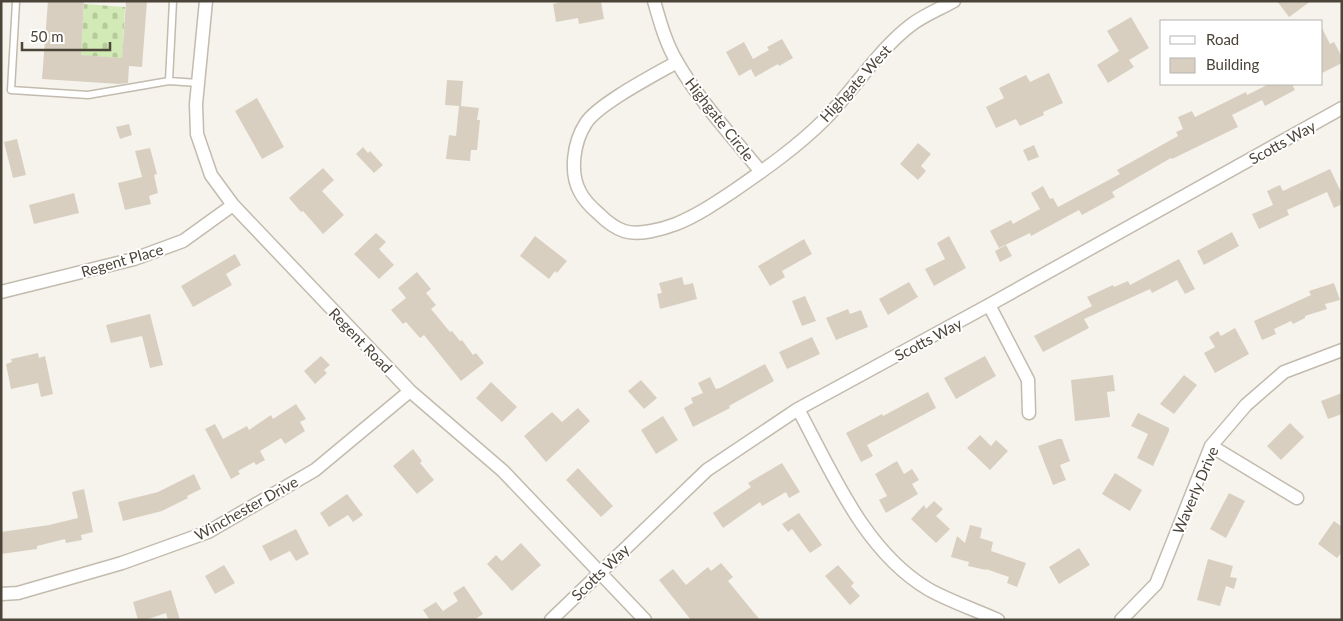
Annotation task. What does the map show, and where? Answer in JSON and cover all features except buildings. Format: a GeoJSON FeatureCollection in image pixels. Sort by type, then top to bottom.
{"type":"FeatureCollection","features":[{"type":"Feature","properties":{"kind":"street","name":"Regent Road"},"geometry":{"type":"LineString","coordinates":[[206,1],[196,104],[197,134],[211,176],[233,205],[410,391],[503,471],[646,620]]}},
{"type":"Feature","properties":{"kind":"street"},"geometry":{"type":"LineString","coordinates":[[654,1],[677,62]]}},
{"type":"Feature","properties":{"kind":"street","name":"Highgate West"},"geometry":{"type":"LineString","coordinates":[[761,172],[777,161],[823,121],[891,43],[912,24],[954,1]]}},
{"type":"Feature","properties":{"kind":"street","name":"Highgate Circle"},"geometry":{"type":"LineString","coordinates":[[677,62],[722,127],[761,172],[696,215],[676,224],[650,231],[626,232],[607,222],[590,206],[579,191],[574,155],[578,138],[586,121],[595,112],[677,62]]}},
{"type":"Feature","properties":{"kind":"street","name":"Scotts Way"},"geometry":{"type":"LineString","coordinates":[[551,620],[707,470],[798,409],[1342,108]]}},
{"type":"Feature","properties":{"kind":"street","name":"Regent Place"},"geometry":{"type":"LineString","coordinates":[[1,292],[134,259],[183,241],[233,205]]}},
{"type":"Feature","properties":{"kind":"street"},"geometry":{"type":"LineString","coordinates":[[989,305],[1028,380],[1029,413]]}},
{"type":"Feature","properties":{"kind":"street","name":"Waverly Drive"},"geometry":{"type":"LineString","coordinates":[[1121,620],[1156,584],[1211,446],[1246,405],[1284,372],[1342,350]]}},
{"type":"Feature","properties":{"kind":"street","name":"Winchester Drive"},"geometry":{"type":"LineString","coordinates":[[1,594],[18,593],[122,564],[208,532],[315,470],[410,391]]}},
{"type":"Feature","properties":{"kind":"street"},"geometry":{"type":"LineString","coordinates":[[798,409],[853,511],[894,563],[928,589],[998,620]]}},
{"type":"Feature","properties":{"kind":"street"},"geometry":{"type":"LineString","coordinates":[[1211,446],[1296,498]]}},
{"type":"Feature","properties":{"kind":"lane"},"geometry":{"type":"LineString","coordinates":[[169,81],[173,1]]}},
{"type":"Feature","properties":{"kind":"lane"},"geometry":{"type":"LineString","coordinates":[[16,2],[12,90],[88,95],[169,81],[198,83]]}},
{"type":"Feature","properties":{"kind":"green space"},"geometry":{"type":"Polygon","coordinates":[[[84,4],[125,7],[122,58],[73,55],[81,47],[84,4]]]}}]}
